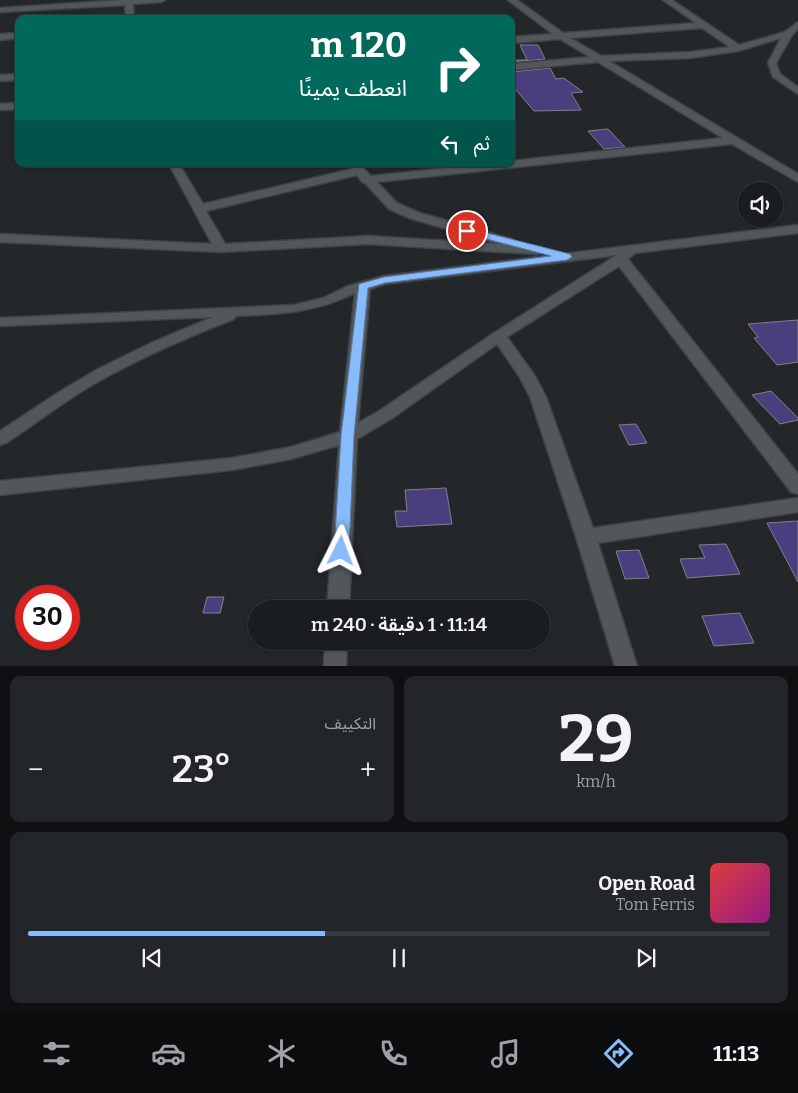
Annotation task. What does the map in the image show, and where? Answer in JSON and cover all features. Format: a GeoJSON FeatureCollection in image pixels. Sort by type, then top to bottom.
{"type":"FeatureCollection","features":[{"type":"Feature","properties":{"kind":"street"},"geometry":{"type":"LineString","coordinates":[[0,10],[162,0]]}},
{"type":"Feature","properties":{"kind":"street"},"geometry":{"type":"LineString","coordinates":[[512,0],[561,36],[798,179]]}},
{"type":"Feature","properties":{"kind":"street"},"geometry":{"type":"LineString","coordinates":[[667,0],[738,48]]}},
{"type":"Feature","properties":{"kind":"street"},"geometry":{"type":"LineString","coordinates":[[129,2],[130,15]]}},
{"type":"Feature","properties":{"kind":"street"},"geometry":{"type":"LineString","coordinates":[[515,40],[704,24]]}},
{"type":"Feature","properties":{"kind":"street"},"geometry":{"type":"LineString","coordinates":[[797,26],[788,34],[772,63],[776,76],[798,91]]}},
{"type":"Feature","properties":{"kind":"street"},"geometry":{"type":"LineString","coordinates":[[515,67],[602,59],[690,55],[738,48],[788,34]]}},
{"type":"Feature","properties":{"kind":"street"},"geometry":{"type":"LineString","coordinates":[[0,36],[15,35]]}},
{"type":"Feature","properties":{"kind":"street"},"geometry":{"type":"LineString","coordinates":[[0,78],[15,77]]}},
{"type":"Feature","properties":{"kind":"street"},"geometry":{"type":"LineString","coordinates":[[0,118],[2,107],[15,106]]}},
{"type":"Feature","properties":{"kind":"street"},"geometry":{"type":"LineString","coordinates":[[515,158],[736,140]]}},
{"type":"Feature","properties":{"kind":"street"},"geometry":{"type":"LineString","coordinates":[[176,167],[221,248]]}},
{"type":"Feature","properties":{"kind":"street"},"geometry":{"type":"LineString","coordinates":[[199,209],[359,171],[408,167]]}},
{"type":"Feature","properties":{"kind":"street"},"geometry":{"type":"LineString","coordinates":[[359,171],[393,206],[416,216],[567,257]]}},
{"type":"Feature","properties":{"kind":"street"},"geometry":{"type":"LineString","coordinates":[[0,322],[294,308],[328,301],[363,286],[384,280],[567,257],[627,254],[798,229]]}},
{"type":"Feature","properties":{"kind":"street"},"geometry":{"type":"LineString","coordinates":[[0,238],[221,248],[368,240],[536,250]]}},
{"type":"Feature","properties":{"kind":"street"},"geometry":{"type":"LineString","coordinates":[[0,488],[232,464],[291,453],[348,436],[385,415],[499,336],[627,254]]}},
{"type":"Feature","properties":{"kind":"street"},"geometry":{"type":"LineString","coordinates":[[627,254],[798,487]]}},
{"type":"Feature","properties":{"kind":"street"},"geometry":{"type":"LineString","coordinates":[[339,600],[348,436],[363,286]]}},
{"type":"Feature","properties":{"kind":"street"},"geometry":{"type":"LineString","coordinates":[[0,439],[85,383],[130,357],[170,338],[243,311]]}},
{"type":"Feature","properties":{"kind":"street"},"geometry":{"type":"LineString","coordinates":[[499,336],[527,376],[538,397],[586,537],[626,666]]}},
{"type":"Feature","properties":{"kind":"street"},"geometry":{"type":"LineString","coordinates":[[586,537],[798,505]]}},
{"type":"Feature","properties":{"kind":"street"},"geometry":{"type":"LineString","coordinates":[[335,666],[336,650]]}},
{"type":"Feature","properties":{"kind":"building"},"geometry":{"type":"Polygon","coordinates":[[[520,45],[538,45],[545,59],[515,62],[515,60],[527,60],[520,45]]]}},
{"type":"Feature","properties":{"kind":"building"},"geometry":{"type":"Polygon","coordinates":[[[550,68],[556,79],[564,78],[583,92],[571,93],[581,110],[534,111],[515,89],[515,72],[550,68]]]}},
{"type":"Feature","properties":{"kind":"building"},"geometry":{"type":"Polygon","coordinates":[[[608,129],[625,147],[604,149],[588,131],[608,129]]]}},
{"type":"Feature","properties":{"kind":"building"},"geometry":{"type":"Polygon","coordinates":[[[798,320],[798,362],[777,365],[754,338],[758,337],[748,324],[798,320]]]}},
{"type":"Feature","properties":{"kind":"building"},"geometry":{"type":"Polygon","coordinates":[[[771,391],[798,420],[780,424],[752,395],[771,391]]]}},
{"type":"Feature","properties":{"kind":"building"},"geometry":{"type":"Polygon","coordinates":[[[636,424],[647,443],[629,445],[619,425],[636,424]]]}},
{"type":"Feature","properties":{"kind":"building"},"geometry":{"type":"Polygon","coordinates":[[[446,488],[452,524],[397,527],[395,511],[407,511],[405,490],[446,488]]]}},
{"type":"Feature","properties":{"kind":"building"},"geometry":{"type":"Polygon","coordinates":[[[798,521],[798,582],[767,523],[798,521]]]}},
{"type":"Feature","properties":{"kind":"building"},"geometry":{"type":"Polygon","coordinates":[[[726,544],[740,574],[687,578],[680,559],[705,558],[699,545],[726,544]]]}},
{"type":"Feature","properties":{"kind":"building"},"geometry":{"type":"Polygon","coordinates":[[[639,550],[649,578],[625,579],[616,551],[639,550]]]}},
{"type":"Feature","properties":{"kind":"building"},"geometry":{"type":"Polygon","coordinates":[[[207,597],[224,597],[220,613],[203,613],[207,597]]]}},
{"type":"Feature","properties":{"kind":"building"},"geometry":{"type":"Polygon","coordinates":[[[740,613],[754,643],[714,646],[702,616],[740,613]]]}},
{"type":"Feature","properties":{"kind":"route"},"geometry":{"type":"LineString","coordinates":[[341,551],[348,436],[363,286],[384,280],[567,257],[467,231]]}}]}
